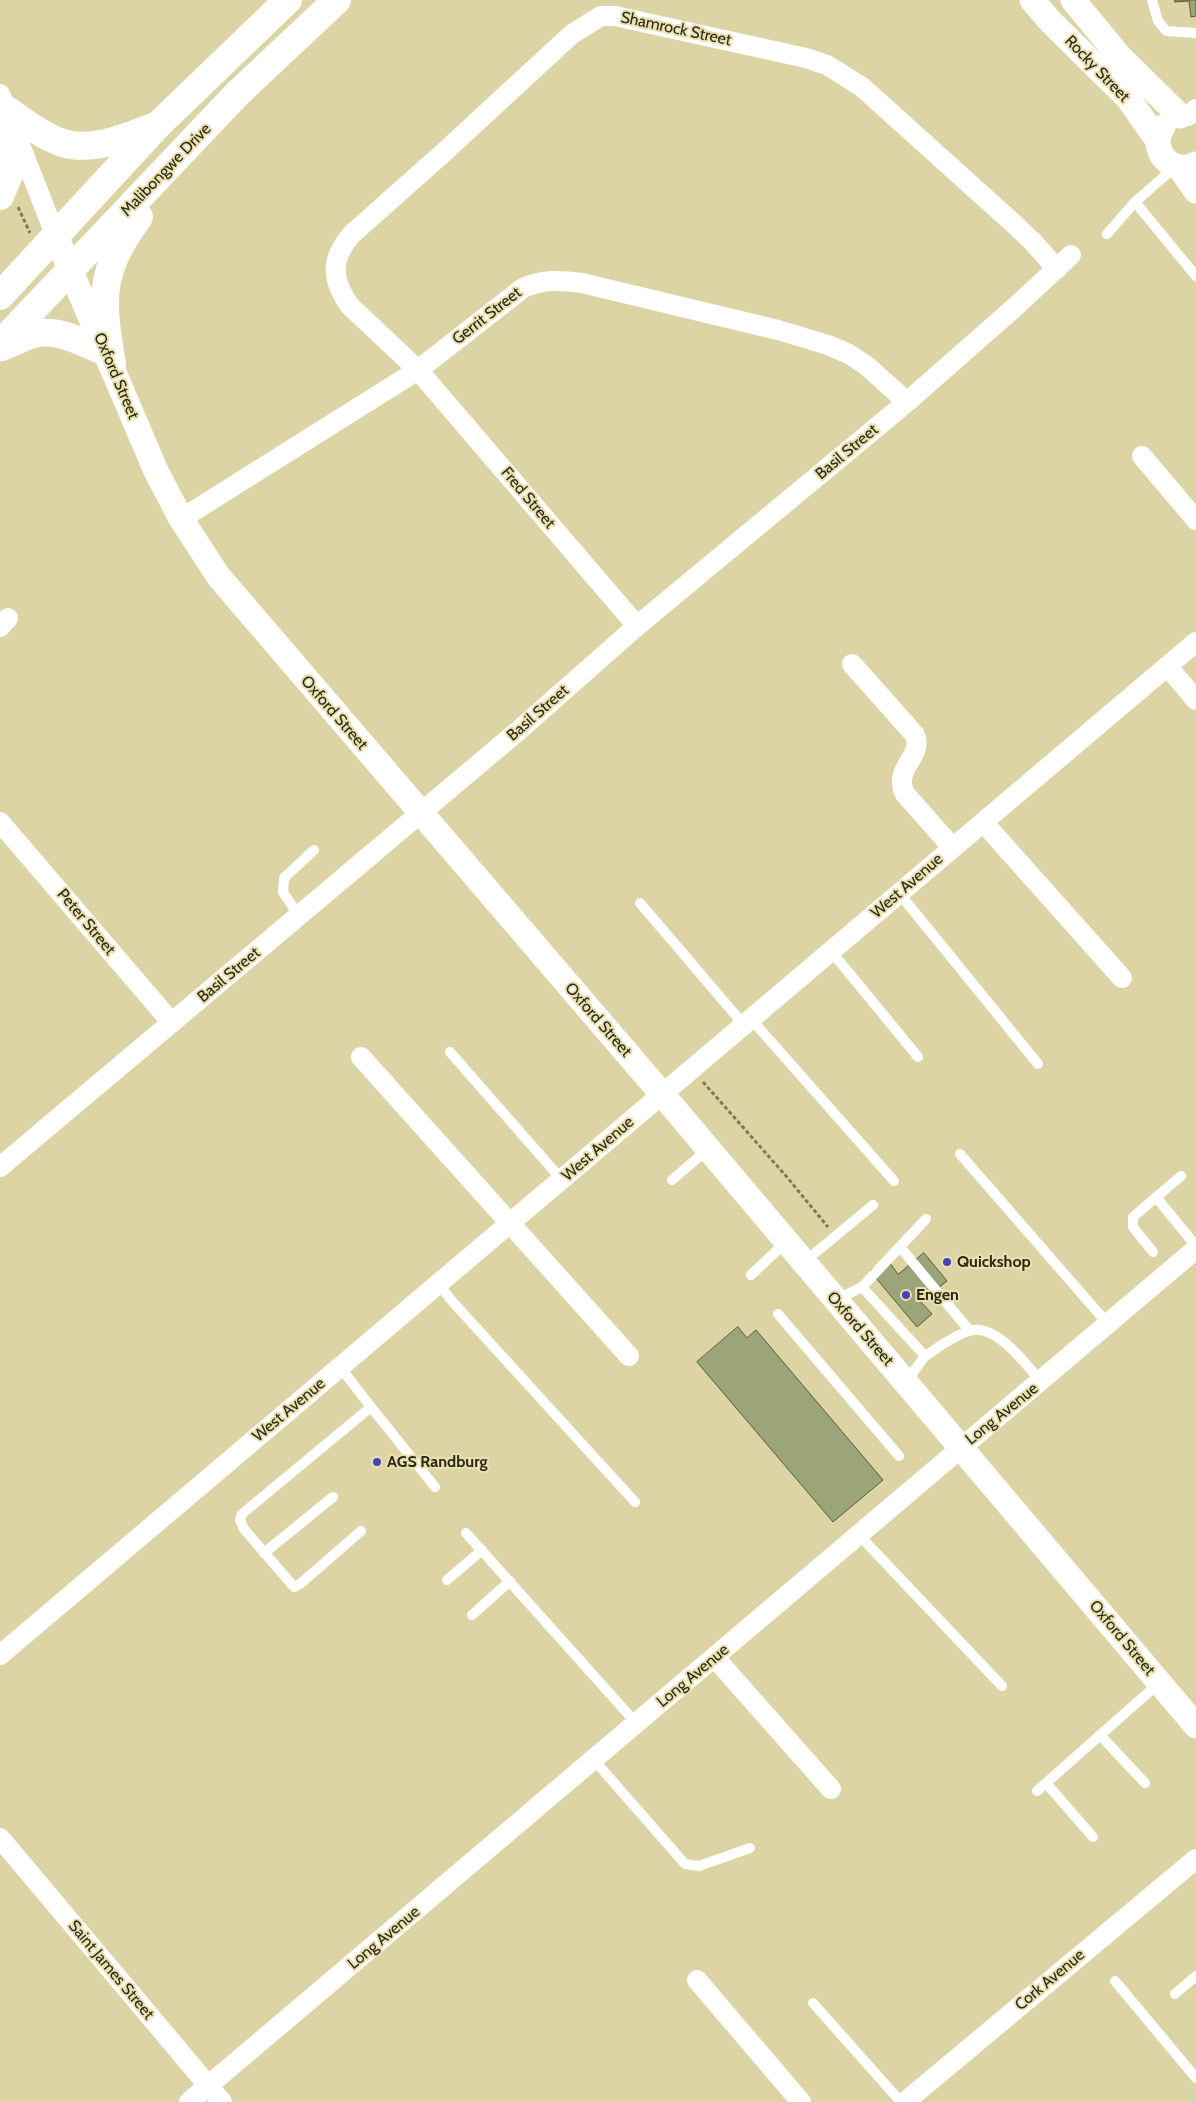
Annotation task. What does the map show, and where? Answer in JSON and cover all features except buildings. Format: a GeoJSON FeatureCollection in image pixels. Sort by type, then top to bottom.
{"type":"FeatureCollection","features":[{"type":"Feature","properties":{"kind":"main road"},"geometry":{"type":"LineString","coordinates":[[0,296],[43,235],[288,0]]}},
{"type":"Feature","properties":{"kind":"main road","name":"Malibongwe Drive"},"geometry":{"type":"LineString","coordinates":[[0,346],[238,94],[337,0]]}},
{"type":"Feature","properties":{"kind":"main road"},"geometry":{"type":"LineString","coordinates":[[6,107],[60,142],[78,145],[106,143],[158,125]]}},
{"type":"Feature","properties":{"kind":"main road"},"geometry":{"type":"LineString","coordinates":[[6,107],[10,172],[8,199]]}},
{"type":"Feature","properties":{"kind":"main road"},"geometry":{"type":"LineString","coordinates":[[109,358],[104,316],[106,283],[114,256],[126,234],[177,159]]}},
{"type":"Feature","properties":{"kind":"main road"},"geometry":{"type":"LineString","coordinates":[[0,346],[34,334],[47,332],[58,334],[109,358]]}},
{"type":"Feature","properties":{"kind":"street","name":"Rocky Street"},"geometry":{"type":"LineString","coordinates":[[1032,0],[1051,22],[1128,98],[1158,141],[1164,159],[1184,166]]}},
{"type":"Feature","properties":{"kind":"street","name":"Rocky Street"},"geometry":{"type":"LineString","coordinates":[[1073,0],[1120,57],[1190,115]]}},
{"type":"Feature","properties":{"kind":"street","name":"Shamrock Street"},"geometry":{"type":"LineString","coordinates":[[418,370],[350,306],[342,295],[335,268],[336,257],[343,244],[352,234],[572,34],[601,16],[631,18],[806,58],[827,65],[844,74],[862,87],[1013,223],[1057,269]]}},
{"type":"Feature","properties":{"kind":"street"},"geometry":{"type":"LineString","coordinates":[[6,107],[43,235]]}},
{"type":"Feature","properties":{"kind":"street"},"geometry":{"type":"LineString","coordinates":[[1158,141],[1164,125],[1172,118],[1190,115]]}},
{"type":"Feature","properties":{"kind":"street"},"geometry":{"type":"LineString","coordinates":[[1184,166],[1196,191]]}},
{"type":"Feature","properties":{"kind":"street","name":"Oxford Street"},"geometry":{"type":"LineString","coordinates":[[43,235],[70,271],[156,471],[181,519],[219,577],[662,1094],[1196,1726]]}},
{"type":"Feature","properties":{"kind":"street","name":"Basil Street"},"geometry":{"type":"LineString","coordinates":[[0,1167],[518,731],[637,626],[907,402],[1071,255]]}},
{"type":"Feature","properties":{"kind":"street","name":"Gerrit Street"},"geometry":{"type":"LineString","coordinates":[[181,519],[418,370],[522,288],[536,282],[552,280],[582,283],[763,326],[828,345],[849,354],[867,366],[907,402]]}},
{"type":"Feature","properties":{"kind":"street","name":"Fred Street"},"geometry":{"type":"LineString","coordinates":[[418,370],[637,626]]}},
{"type":"Feature","properties":{"kind":"street"},"geometry":{"type":"LineString","coordinates":[[1142,456],[1196,520]]}},
{"type":"Feature","properties":{"kind":"street","name":"West Avenue"},"geometry":{"type":"LineString","coordinates":[[0,1655],[1196,642]]}},
{"type":"Feature","properties":{"kind":"street"},"geometry":{"type":"LineString","coordinates":[[852,664],[915,735],[916,747],[901,775],[902,788],[905,794],[952,847]]}},
{"type":"Feature","properties":{"kind":"street"},"geometry":{"type":"LineString","coordinates":[[1167,666],[1196,700]]}},
{"type":"Feature","properties":{"kind":"street","name":"Peter Street"},"geometry":{"type":"LineString","coordinates":[[0,822],[172,1023]]}},
{"type":"Feature","properties":{"kind":"street"},"geometry":{"type":"LineString","coordinates":[[983,822],[1122,978]]}},
{"type":"Feature","properties":{"kind":"street"},"geometry":{"type":"LineString","coordinates":[[361,1056],[628,1356]]}},
{"type":"Feature","properties":{"kind":"street","name":"Long Avenue"},"geometry":{"type":"LineString","coordinates":[[189,2102],[1041,1382],[1196,1248]]}},
{"type":"Feature","properties":{"kind":"street"},"geometry":{"type":"LineString","coordinates":[[715,1658],[831,1789]]}},
{"type":"Feature","properties":{"kind":"street","name":"Saint James Street"},"geometry":{"type":"LineString","coordinates":[[0,1838],[222,2102]]}},
{"type":"Feature","properties":{"kind":"street","name":"Cork Avenue"},"geometry":{"type":"LineString","coordinates":[[905,2102],[1196,1859]]}},
{"type":"Feature","properties":{"kind":"street"},"geometry":{"type":"LineString","coordinates":[[697,1980],[802,2102]]}},
{"type":"Feature","properties":{"kind":"lane"},"geometry":{"type":"LineString","coordinates":[[1152,0],[1158,21],[1166,31],[1196,33]]}},
{"type":"Feature","properties":{"kind":"lane"},"geometry":{"type":"LineString","coordinates":[[1107,234],[1135,202],[1184,166]]}},
{"type":"Feature","properties":{"kind":"lane"},"geometry":{"type":"LineString","coordinates":[[1135,202],[1196,276]]}},
{"type":"Feature","properties":{"kind":"lane"},"geometry":{"type":"LineString","coordinates":[[299,916],[286,897],[282,885],[284,878],[314,850]]}},
{"type":"Feature","properties":{"kind":"lane"},"geometry":{"type":"LineString","coordinates":[[899,893],[1038,1064]]}},
{"type":"Feature","properties":{"kind":"lane"},"geometry":{"type":"LineString","coordinates":[[640,903],[894,1181]]}},
{"type":"Feature","properties":{"kind":"lane"},"geometry":{"type":"LineString","coordinates":[[831,951],[918,1057]]}},
{"type":"Feature","properties":{"kind":"lane"},"geometry":{"type":"LineString","coordinates":[[450,1052],[562,1180]]}},
{"type":"Feature","properties":{"kind":"lane"},"geometry":{"type":"LineString","coordinates":[[672,1180],[708,1149]]}},
{"type":"Feature","properties":{"kind":"lane"},"geometry":{"type":"LineString","coordinates":[[960,1154],[1108,1324]]}},
{"type":"Feature","properties":{"kind":"lane"},"geometry":{"type":"LineString","coordinates":[[1153,1252],[1133,1227],[1133,1217],[1181,1176]]}},
{"type":"Feature","properties":{"kind":"lane"},"geometry":{"type":"LineString","coordinates":[[1156,1197],[1196,1248]]}},
{"type":"Feature","properties":{"kind":"lane"},"geometry":{"type":"LineString","coordinates":[[815,1253],[873,1205]]}},
{"type":"Feature","properties":{"kind":"lane"},"geometry":{"type":"LineString","coordinates":[[835,1300],[862,1287],[926,1219]]}},
{"type":"Feature","properties":{"kind":"lane"},"geometry":{"type":"LineString","coordinates":[[750,1275],[786,1242]]}},
{"type":"Feature","properties":{"kind":"lane"},"geometry":{"type":"LineString","coordinates":[[900,1247],[969,1330]]}},
{"type":"Feature","properties":{"kind":"lane"},"geometry":{"type":"LineString","coordinates":[[439,1284],[451,1300],[635,1502]]}},
{"type":"Feature","properties":{"kind":"lane"},"geometry":{"type":"LineString","coordinates":[[862,1287],[925,1356]]}},
{"type":"Feature","properties":{"kind":"lane"},"geometry":{"type":"LineString","coordinates":[[778,1314],[899,1456]]}},
{"type":"Feature","properties":{"kind":"lane"},"geometry":{"type":"LineString","coordinates":[[906,1382],[925,1356],[969,1330],[979,1329],[991,1332],[1001,1340],[1041,1382]]}},
{"type":"Feature","properties":{"kind":"lane"},"geometry":{"type":"LineString","coordinates":[[340,1367],[435,1486]]}},
{"type":"Feature","properties":{"kind":"lane"},"geometry":{"type":"LineString","coordinates":[[361,1531],[296,1586],[292,1586],[240,1524],[242,1514],[371,1407]]}},
{"type":"Feature","properties":{"kind":"lane"},"geometry":{"type":"LineString","coordinates":[[264,1554],[333,1497]]}},
{"type":"Feature","properties":{"kind":"lane"},"geometry":{"type":"LineString","coordinates":[[466,1533],[637,1724]]}},
{"type":"Feature","properties":{"kind":"lane"},"geometry":{"type":"LineString","coordinates":[[859,1535],[1002,1686]]}},
{"type":"Feature","properties":{"kind":"lane"},"geometry":{"type":"LineString","coordinates":[[447,1580],[482,1550]]}},
{"type":"Feature","properties":{"kind":"lane"},"geometry":{"type":"LineString","coordinates":[[472,1616],[510,1582]]}},
{"type":"Feature","properties":{"kind":"lane"},"geometry":{"type":"LineString","coordinates":[[1037,1791],[1159,1682]]}},
{"type":"Feature","properties":{"kind":"lane"},"geometry":{"type":"LineString","coordinates":[[1100,1735],[1145,1783]]}},
{"type":"Feature","properties":{"kind":"lane"},"geometry":{"type":"LineString","coordinates":[[594,1760],[685,1864],[699,1866],[750,1848]]}},
{"type":"Feature","properties":{"kind":"lane"},"geometry":{"type":"LineString","coordinates":[[1046,1783],[1093,1837]]}},
{"type":"Feature","properties":{"kind":"lane"},"geometry":{"type":"LineString","coordinates":[[1175,1994],[1196,1976]]}},
{"type":"Feature","properties":{"kind":"lane"},"geometry":{"type":"LineString","coordinates":[[1115,1981],[1196,2078]]}},
{"type":"Feature","properties":{"kind":"lane"},"geometry":{"type":"LineString","coordinates":[[813,2003],[901,2102]]}},
{"type":"Feature","properties":{"kind":"path"},"geometry":{"type":"LineString","coordinates":[[8,199],[43,235]]}},
{"type":"Feature","properties":{"kind":"path"},"geometry":{"type":"LineString","coordinates":[[707,1087],[786,1176],[835,1236]]}},
{"type":"Feature","properties":{"kind":"place","name":"Quickshop"},"geometry":{"type":"Point","coordinates":[947,1262]}},
{"type":"Feature","properties":{"kind":"place","name":"Engen"},"geometry":{"type":"Point","coordinates":[906,1295]}},
{"type":"Feature","properties":{"kind":"place","name":"AGS Randburg"},"geometry":{"type":"Point","coordinates":[377,1462]}}]}
